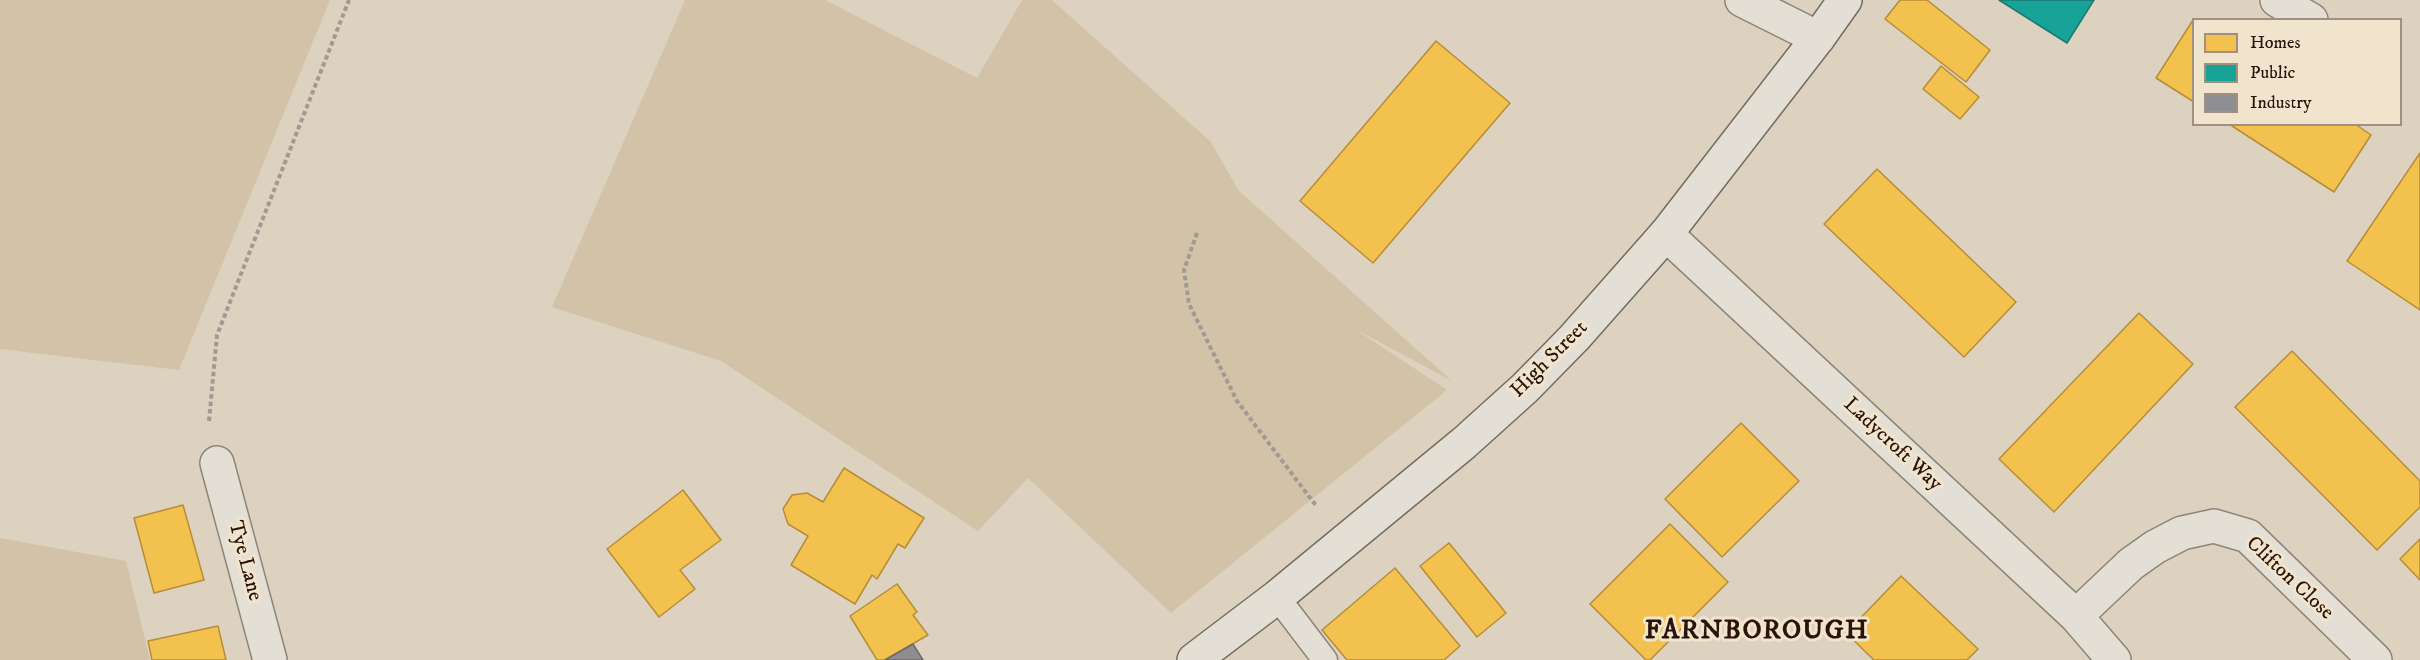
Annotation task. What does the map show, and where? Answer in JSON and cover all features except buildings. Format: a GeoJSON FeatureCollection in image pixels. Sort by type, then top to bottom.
{"type":"FeatureCollection","features":[{"type":"Feature","properties":{"kind":"street"},"geometry":{"type":"LineString","coordinates":[[1742,0],[1818,38]]}},
{"type":"Feature","properties":{"kind":"street","name":"High Street"},"geometry":{"type":"LineString","coordinates":[[1194,660],[1277,597],[1464,443],[1525,388],[1574,338],[1666,234],[1845,0]]}},
{"type":"Feature","properties":{"kind":"street"},"geometry":{"type":"LineString","coordinates":[[2277,0],[2308,18]]}},
{"type":"Feature","properties":{"kind":"street","name":"Ladycroft Way"},"geometry":{"type":"LineString","coordinates":[[1666,234],[2076,616],[2114,660]]}},
{"type":"Feature","properties":{"kind":"street","name":"Tye Lane"},"geometry":{"type":"LineString","coordinates":[[217,463],[270,660]]}},
{"type":"Feature","properties":{"kind":"street","name":"Clifton Close"},"geometry":{"type":"LineString","coordinates":[[2076,616],[2131,564],[2155,547],[2182,533],[2214,526],[2248,536],[2375,660]]}},
{"type":"Feature","properties":{"kind":"lane"},"geometry":{"type":"LineString","coordinates":[[1277,597],[1325,660]]}},
{"type":"Feature","properties":{"kind":"path"},"geometry":{"type":"LineString","coordinates":[[217,463],[209,420],[217,335],[349,0]]}},
{"type":"Feature","properties":{"kind":"path"},"geometry":{"type":"LineString","coordinates":[[1197,233],[1184,270],[1189,304],[1238,401],[1343,542]]}},
{"type":"Feature","properties":{"kind":"shaded area"},"geometry":{"type":"Polygon","coordinates":[[[0,0],[330,0],[179,370],[0,349],[0,0]]]}},
{"type":"Feature","properties":{"kind":"shaded area"},"geometry":{"type":"Polygon","coordinates":[[[685,0],[825,0],[977,78],[1022,0],[1052,0],[1211,142],[1239,191],[1452,381],[1355,329],[1447,390],[1171,613],[1028,478],[978,531],[721,361],[552,307],[685,0]]]}},
{"type":"Feature","properties":{"kind":"shaded area"},"geometry":{"type":"Polygon","coordinates":[[[0,538],[126,561],[150,660],[0,660],[0,538]]]}},
{"type":"Feature","properties":{"kind":"district","name":"FARNBOROUGH"},"geometry":{"type":"Point","coordinates":[1757,632]}}]}
